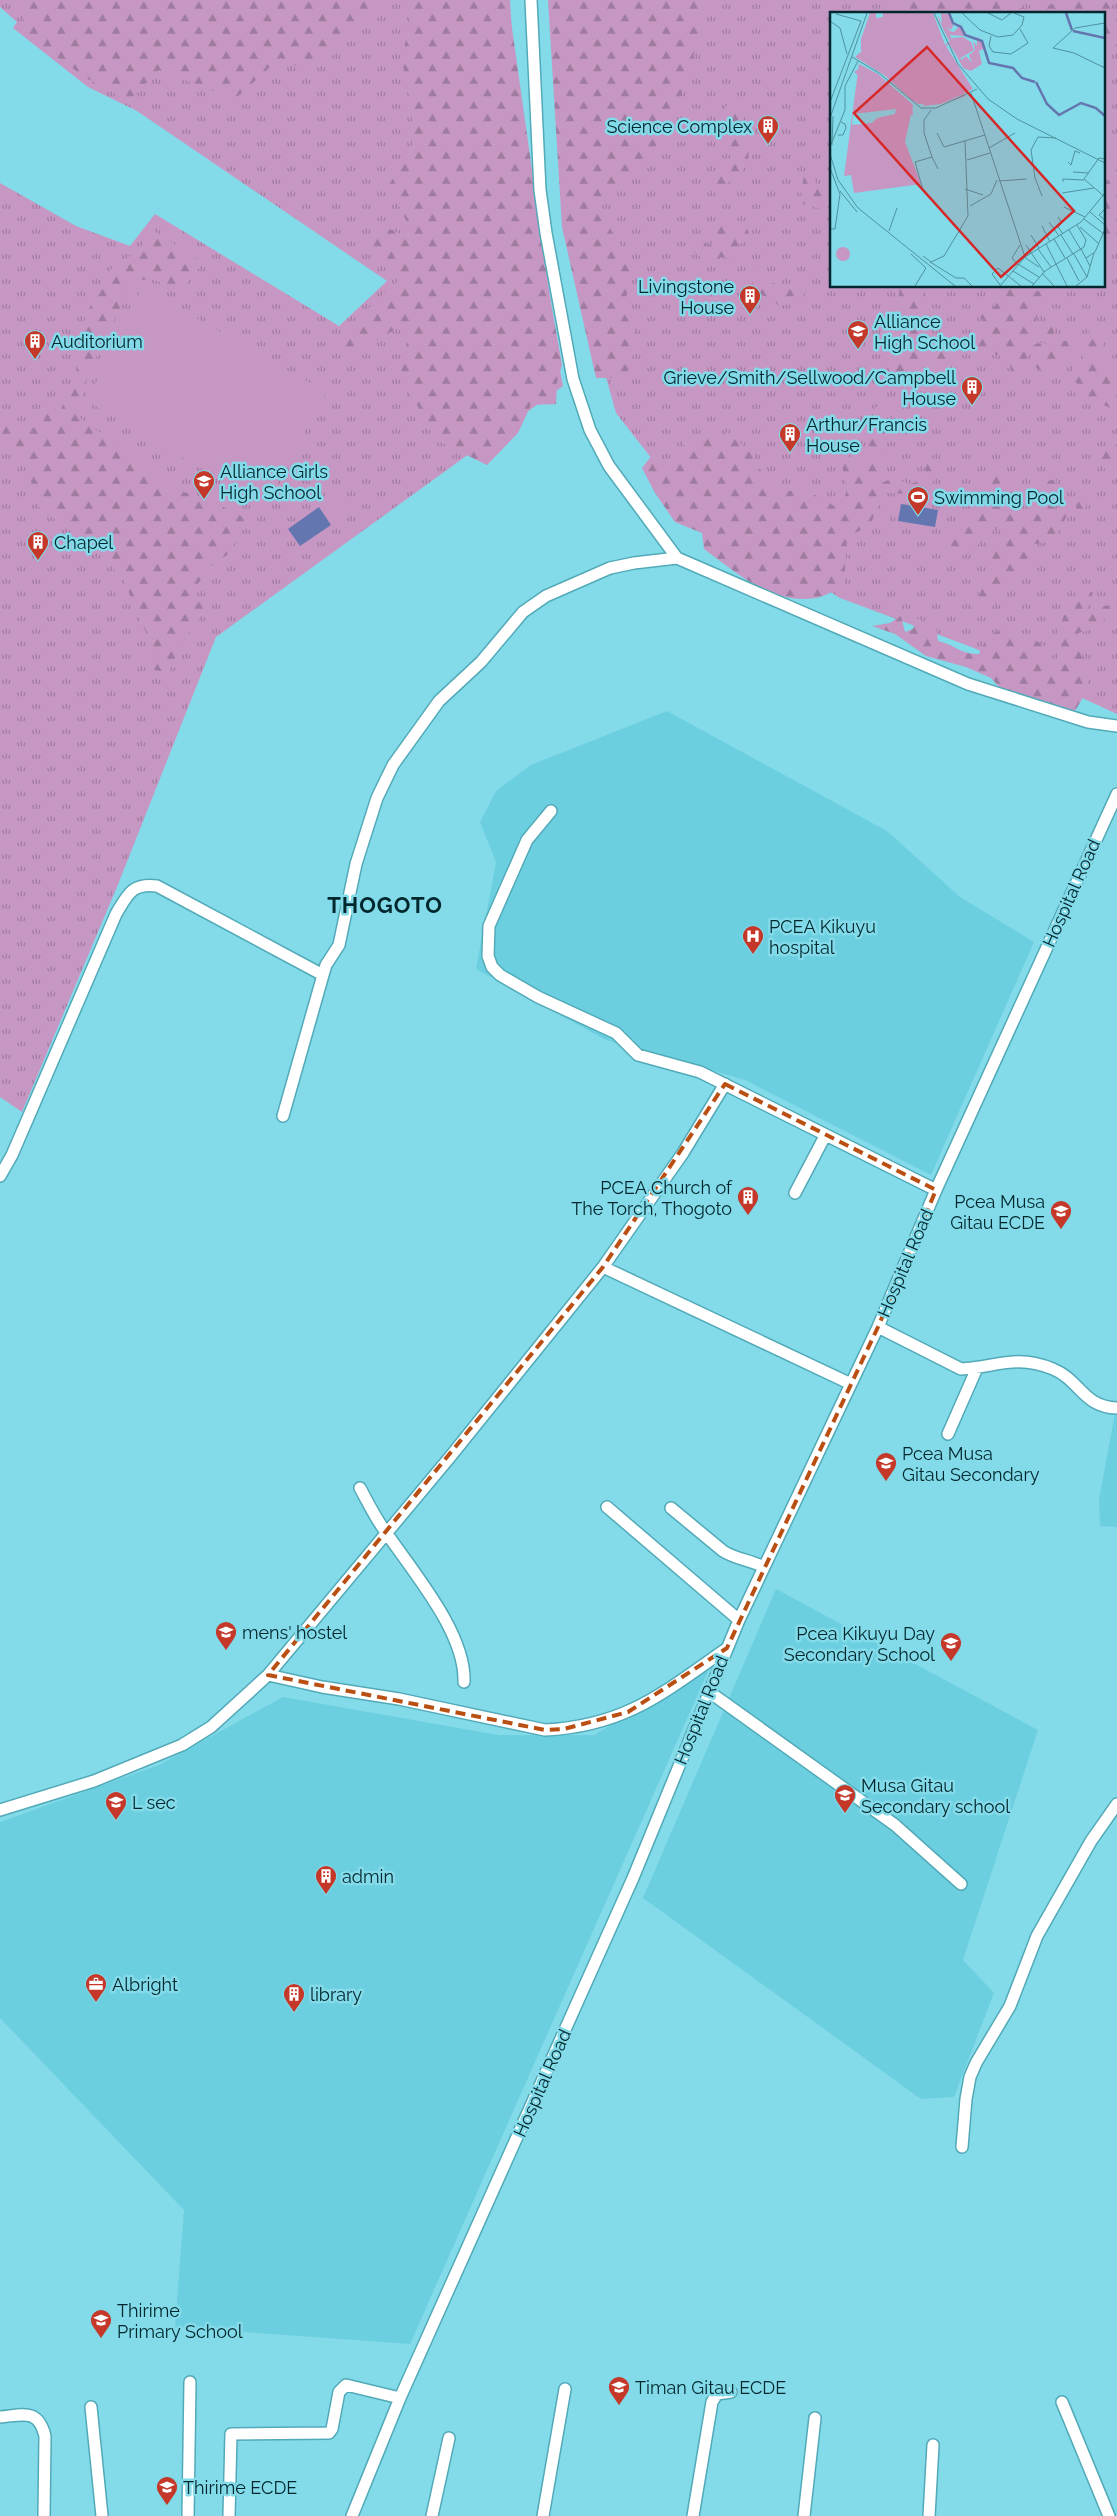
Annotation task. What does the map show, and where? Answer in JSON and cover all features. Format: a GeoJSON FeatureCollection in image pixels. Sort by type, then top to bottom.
{"type":"FeatureCollection","features":[{"type":"Feature","properties":{"kind":"street"},"geometry":{"type":"LineString","coordinates":[[531,0],[540,190],[573,379],[590,430],[609,466],[677,558]]}},
{"type":"Feature","properties":{"kind":"street"},"geometry":{"type":"LineString","coordinates":[[283,1116],[326,965],[339,945],[356,864],[377,798],[393,765],[439,701],[481,662],[523,612],[546,596],[610,568],[634,562],[677,558],[968,684],[1088,722],[1117,726]]}},
{"type":"Feature","properties":{"kind":"street","name":"Hospital Road"},"geometry":{"type":"LineString","coordinates":[[352,2516],[400,2398],[634,1878],[708,1691],[739,1620],[852,1384],[936,1190],[1117,794]]}},
{"type":"Feature","properties":{"kind":"street"},"geometry":{"type":"LineString","coordinates":[[550,811],[528,840],[490,926],[488,956],[492,967],[500,975],[538,998],[616,1033],[638,1055],[682,1066],[725,1084],[825,1136],[936,1190]]}},
{"type":"Feature","properties":{"kind":"street"},"geometry":{"type":"LineString","coordinates":[[0,1176],[20,1137],[116,914],[133,889],[144,885],[157,886],[323,975]]}},
{"type":"Feature","properties":{"kind":"street"},"geometry":{"type":"LineString","coordinates":[[0,1810],[94,1781],[182,1745],[211,1727],[268,1676],[603,1267],[682,1153],[725,1084]]}},
{"type":"Feature","properties":{"kind":"street"},"geometry":{"type":"LineString","coordinates":[[795,1193],[825,1136]]}},
{"type":"Feature","properties":{"kind":"street"},"geometry":{"type":"LineString","coordinates":[[603,1267],[852,1384]]}},
{"type":"Feature","properties":{"kind":"street"},"geometry":{"type":"LineString","coordinates":[[878,1327],[961,1369],[977,1368],[1002,1361],[1017,1361],[1053,1369],[1074,1383],[1090,1400],[1098,1405],[1117,1408]]}},
{"type":"Feature","properties":{"kind":"street"},"geometry":{"type":"LineString","coordinates":[[948,1434],[977,1368]]}},
{"type":"Feature","properties":{"kind":"street"},"geometry":{"type":"LineString","coordinates":[[360,1488],[387,1532],[434,1600],[460,1655],[465,1670],[464,1682]]}},
{"type":"Feature","properties":{"kind":"street"},"geometry":{"type":"LineString","coordinates":[[607,1508],[739,1620]]}},
{"type":"Feature","properties":{"kind":"street"},"geometry":{"type":"LineString","coordinates":[[671,1508],[723,1551],[764,1567]]}},
{"type":"Feature","properties":{"kind":"street","name":"Hospital Road"},"geometry":{"type":"LineString","coordinates":[[268,1676],[399,1699],[545,1730],[564,1729],[608,1721],[628,1712],[654,1698],[727,1648]]}},
{"type":"Feature","properties":{"kind":"street"},"geometry":{"type":"LineString","coordinates":[[708,1691],[864,1805],[895,1825],[961,1884]]}},
{"type":"Feature","properties":{"kind":"street"},"geometry":{"type":"LineString","coordinates":[[962,2147],[966,2099],[976,2063],[1010,2006],[1037,1936],[1091,1841],[1117,1804]]}},
{"type":"Feature","properties":{"kind":"street"},"geometry":{"type":"LineString","coordinates":[[188,2516],[190,2382]]}},
{"type":"Feature","properties":{"kind":"street"},"geometry":{"type":"LineString","coordinates":[[229,2516],[232,2434],[329,2433],[332,2429],[339,2392],[346,2385],[400,2398]]}},
{"type":"Feature","properties":{"kind":"street"},"geometry":{"type":"LineString","coordinates":[[543,2516],[565,2389]]}},
{"type":"Feature","properties":{"kind":"street"},"geometry":{"type":"LineString","coordinates":[[693,2516],[712,2402],[717,2394],[731,2392]]}},
{"type":"Feature","properties":{"kind":"street"},"geometry":{"type":"LineString","coordinates":[[1062,2402],[1109,2516]]}},
{"type":"Feature","properties":{"kind":"street"},"geometry":{"type":"LineString","coordinates":[[91,2407],[102,2516]]}},
{"type":"Feature","properties":{"kind":"street"},"geometry":{"type":"LineString","coordinates":[[0,2417],[29,2415],[37,2417],[42,2424],[45,2436],[44,2516]]}},
{"type":"Feature","properties":{"kind":"street"},"geometry":{"type":"LineString","coordinates":[[804,2516],[815,2418]]}},
{"type":"Feature","properties":{"kind":"street"},"geometry":{"type":"LineString","coordinates":[[432,2516],[449,2438]]}},
{"type":"Feature","properties":{"kind":"street"},"geometry":{"type":"LineString","coordinates":[[929,2516],[933,2445]]}},
{"type":"Feature","properties":{"kind":"highlighted area"},"geometry":{"type":"Polygon","coordinates":[[[725,1084],[936,1190],[878,1327],[727,1648],[628,1712],[564,1729],[545,1730],[268,1675],[603,1267],[725,1084]]]}},
{"type":"Feature","properties":{"kind":"shaded area","name":"Swimming Pool"},"geometry":{"type":"Polygon","coordinates":[[[901,504],[938,510],[935,527],[898,521],[901,504]]]}},
{"type":"Feature","properties":{"kind":"shaded area"},"geometry":{"type":"Polygon","coordinates":[[[319,507],[331,525],[300,546],[288,529],[319,507]]]}},
{"type":"Feature","properties":{"kind":"shaded area","name":"PCEA Kikuyu hospital"},"geometry":{"type":"Polygon","coordinates":[[[667,711],[887,831],[960,897],[1034,942],[931,1175],[745,1080],[606,1040],[476,969],[496,862],[480,822],[496,791],[531,765],[667,711]]]}},
{"type":"Feature","properties":{"kind":"shaded area"},"geometry":{"type":"Polygon","coordinates":[[[1117,1402],[1117,1527],[1100,1526],[1099,1500],[1117,1402]]]}},
{"type":"Feature","properties":{"kind":"shaded area","name":"Musa Gitau Secondary school"},"geometry":{"type":"Polygon","coordinates":[[[776,1589],[1038,1730],[963,1960],[994,1993],[954,2097],[921,2099],[643,1898],[776,1589]]]}},
{"type":"Feature","properties":{"kind":"shaded area"},"geometry":{"type":"Polygon","coordinates":[[[710,1667],[410,2344],[175,2327],[184,2210],[0,2018],[0,1822],[159,1765],[283,1697],[498,1735],[594,1735],[710,1667]]]}},
{"type":"Feature","properties":{"kind":"green space","name":"Alliance Girls High School"},"geometry":{"type":"Polygon","coordinates":[[[0,0],[510,0],[520,163],[563,386],[216,637],[117,887],[22,1112],[0,1097],[0,183],[76,226],[130,246],[155,214],[339,326],[387,281],[137,111],[88,87],[13,28],[17,22],[0,7],[0,0]]]}},
{"type":"Feature","properties":{"kind":"green space"},"geometry":{"type":"Polygon","coordinates":[[[15,0],[372,0],[372,6],[310,73],[280,58],[235,99],[159,70],[129,101],[86,78],[30,37],[15,0]]]}},
{"type":"Feature","properties":{"kind":"green space"},"geometry":{"type":"Polygon","coordinates":[[[414,0],[508,0],[550,297],[562,365],[557,382],[556,404],[531,405],[518,433],[487,465],[440,442],[400,378],[411,320],[354,354],[335,339],[400,279],[360,239],[383,226],[416,241],[389,185],[415,139],[402,59],[414,0]]]}},
{"type":"Feature","properties":{"kind":"green space"},"geometry":{"type":"Polygon","coordinates":[[[548,0],[705,0],[699,39],[684,83],[676,122],[643,161],[598,207],[633,268],[623,311],[638,337],[626,378],[596,378],[562,227],[548,0]]]}},
{"type":"Feature","properties":{"kind":"green space","name":"Alliance High School"},"geometry":{"type":"Polygon","coordinates":[[[551,0],[1117,0],[1117,714],[974,648],[840,598],[735,532],[667,478],[616,413],[572,255],[551,0]]]}},
{"type":"Feature","properties":{"kind":"green space"},"geometry":{"type":"Polygon","coordinates":[[[899,0],[1000,0],[1002,5],[1027,9],[1046,7],[1059,0],[1105,0],[1117,17],[1117,50],[1107,50],[1104,48],[1104,12],[891,12],[899,0]]]}},
{"type":"Feature","properties":{"kind":"green space"},"geometry":{"type":"Polygon","coordinates":[[[742,103],[742,125],[749,150],[748,163],[739,175],[717,190],[710,180],[730,164],[733,154],[716,135],[727,104],[742,103]]]}},
{"type":"Feature","properties":{"kind":"green space"},"geometry":{"type":"Polygon","coordinates":[[[1110,152],[1117,153],[1117,232],[1109,242],[1104,241],[1104,184],[1109,178],[1110,152]]]}},
{"type":"Feature","properties":{"kind":"green space"},"geometry":{"type":"Polygon","coordinates":[[[804,176],[814,180],[825,196],[830,185],[830,208],[822,209],[803,204],[801,191],[804,176]]]}},
{"type":"Feature","properties":{"kind":"green space"},"geometry":{"type":"Polygon","coordinates":[[[717,217],[726,228],[734,232],[747,227],[749,234],[739,246],[732,259],[721,257],[715,265],[693,252],[704,236],[707,246],[717,241],[713,232],[717,217]]]}},
{"type":"Feature","properties":{"kind":"green space"},"geometry":{"type":"Polygon","coordinates":[[[151,229],[203,263],[182,289],[150,279],[133,281],[89,372],[77,416],[143,463],[172,489],[203,497],[245,518],[231,552],[210,567],[189,596],[208,606],[182,643],[169,672],[153,670],[152,644],[133,607],[127,585],[98,550],[40,509],[23,458],[0,439],[0,417],[15,434],[36,427],[35,412],[61,409],[76,385],[77,338],[92,302],[111,269],[139,250],[151,229]]]}},
{"type":"Feature","properties":{"kind":"green space"},"geometry":{"type":"Polygon","coordinates":[[[760,271],[766,281],[806,293],[794,303],[779,306],[771,299],[752,291],[752,272],[760,271]]]}},
{"type":"Feature","properties":{"kind":"green space"},"geometry":{"type":"Polygon","coordinates":[[[142,287],[326,392],[265,506],[87,401],[142,287]]]}},
{"type":"Feature","properties":{"kind":"green space"},"geometry":{"type":"Polygon","coordinates":[[[900,288],[923,288],[920,309],[927,310],[924,324],[930,341],[942,339],[950,357],[945,378],[943,366],[936,359],[924,364],[924,374],[932,375],[927,388],[912,388],[915,360],[889,393],[884,383],[893,360],[893,326],[902,321],[897,308],[900,288]]]}},
{"type":"Feature","properties":{"kind":"green space"},"geometry":{"type":"Polygon","coordinates":[[[1049,288],[1046,303],[1038,308],[1035,330],[1024,339],[1022,348],[1041,343],[1054,345],[1045,334],[1054,313],[1053,335],[1058,341],[1079,341],[1068,362],[1053,360],[1044,372],[1032,365],[1035,356],[1031,353],[1014,373],[1014,388],[1009,359],[987,351],[965,349],[983,320],[976,312],[983,306],[996,306],[1002,289],[1034,292],[1049,288]]]}},
{"type":"Feature","properties":{"kind":"green space"},"geometry":{"type":"Polygon","coordinates":[[[1090,328],[1104,343],[1101,363],[1117,373],[1117,397],[1113,400],[1117,403],[1117,414],[1107,406],[1086,398],[1083,388],[1071,379],[1074,364],[1081,360],[1081,354],[1086,351],[1090,328]]]}},
{"type":"Feature","properties":{"kind":"green space"},"geometry":{"type":"Polygon","coordinates":[[[881,401],[886,428],[880,449],[880,470],[870,476],[884,482],[892,478],[910,484],[924,479],[928,456],[939,474],[926,488],[914,493],[882,493],[871,524],[847,538],[844,585],[816,598],[800,599],[770,592],[729,568],[704,549],[702,533],[675,522],[655,493],[642,468],[656,450],[670,467],[683,463],[684,439],[702,434],[716,436],[727,432],[753,454],[761,471],[777,492],[807,492],[834,506],[844,502],[847,488],[841,461],[828,445],[857,408],[854,430],[846,454],[859,467],[866,455],[871,414],[881,401]]]}},
{"type":"Feature","properties":{"kind":"green space"},"geometry":{"type":"Polygon","coordinates":[[[1106,442],[1117,442],[1117,464],[1114,477],[1100,464],[1106,442]]]}},
{"type":"Feature","properties":{"kind":"green space"},"geometry":{"type":"Polygon","coordinates":[[[996,463],[1003,474],[999,491],[1000,508],[1007,509],[1018,497],[1018,509],[1027,512],[1031,478],[1057,481],[1048,499],[1056,509],[1078,496],[1087,505],[1077,519],[1076,506],[1066,517],[1055,540],[1030,545],[1032,564],[1024,574],[1008,585],[992,607],[968,618],[990,572],[981,558],[982,548],[998,536],[1002,524],[983,538],[974,550],[957,558],[946,543],[956,525],[976,508],[981,501],[985,490],[985,476],[996,463]]]}},
{"type":"Feature","properties":{"kind":"green space"},"geometry":{"type":"Polygon","coordinates":[[[333,492],[349,512],[341,519],[325,498],[333,492]]]}},
{"type":"Feature","properties":{"kind":"green space"},"geometry":{"type":"Polygon","coordinates":[[[884,498],[893,499],[888,529],[879,528],[884,498]]]}},
{"type":"Feature","properties":{"kind":"green space"},"geometry":{"type":"Polygon","coordinates":[[[1085,588],[1093,593],[1084,614],[1095,614],[1104,606],[1117,604],[1117,619],[1107,612],[1102,627],[1078,633],[1087,681],[1082,700],[1074,712],[1000,688],[991,678],[966,667],[926,656],[895,634],[872,626],[890,623],[901,616],[905,632],[913,629],[916,618],[936,628],[938,641],[972,654],[979,654],[987,638],[998,631],[1030,637],[1046,647],[1046,669],[1055,670],[1058,651],[1056,635],[1064,615],[1074,611],[1077,600],[1085,588]]]}},
{"type":"Feature","properties":{"kind":"place","name":"Science Complex"},"geometry":{"type":"Point","coordinates":[768,145]}},
{"type":"Feature","properties":{"kind":"place","name":"Livingstone House"},"geometry":{"type":"Point","coordinates":[750,315]}},
{"type":"Feature","properties":{"kind":"place","name":"Alliance High School"},"geometry":{"type":"Point","coordinates":[858,350]}},
{"type":"Feature","properties":{"kind":"place","name":"Auditorium"},"geometry":{"type":"Point","coordinates":[35,360]}},
{"type":"Feature","properties":{"kind":"place","name":"Grieve/Smith/Sellwood/Campbell House"},"geometry":{"type":"Point","coordinates":[972,406]}},
{"type":"Feature","properties":{"kind":"place","name":"Arthur/Francis House"},"geometry":{"type":"Point","coordinates":[790,453]}},
{"type":"Feature","properties":{"kind":"place","name":"Alliance Girls High School"},"geometry":{"type":"Point","coordinates":[204,500]}},
{"type":"Feature","properties":{"kind":"place","name":"Swimming Pool"},"geometry":{"type":"Point","coordinates":[918,516]}},
{"type":"Feature","properties":{"kind":"place","name":"Chapel"},"geometry":{"type":"Point","coordinates":[38,561]}},
{"type":"Feature","properties":{"kind":"place","name":"PCEA Kikuyu hospital"},"geometry":{"type":"Point","coordinates":[753,955]}},
{"type":"Feature","properties":{"kind":"place","name":"PCEA Church of The Torch, Thogoto"},"geometry":{"type":"Point","coordinates":[748,1216]}},
{"type":"Feature","properties":{"kind":"place","name":"Pcea Musa Gitau ECDE"},"geometry":{"type":"Point","coordinates":[1061,1230]}},
{"type":"Feature","properties":{"kind":"place","name":"Pcea Musa Gitau Secondary"},"geometry":{"type":"Point","coordinates":[886,1482]}},
{"type":"Feature","properties":{"kind":"place","name":"mens' hostel"},"geometry":{"type":"Point","coordinates":[226,1651]}},
{"type":"Feature","properties":{"kind":"place","name":"Pcea Kikuyu Day Secondary School"},"geometry":{"type":"Point","coordinates":[951,1662]}},
{"type":"Feature","properties":{"kind":"place","name":"Musa Gitau Secondary school"},"geometry":{"type":"Point","coordinates":[845,1814]}},
{"type":"Feature","properties":{"kind":"place","name":"L sec"},"geometry":{"type":"Point","coordinates":[116,1821]}},
{"type":"Feature","properties":{"kind":"place","name":"admin"},"geometry":{"type":"Point","coordinates":[326,1895]}},
{"type":"Feature","properties":{"kind":"place","name":"Albright"},"geometry":{"type":"Point","coordinates":[96,2003]}},
{"type":"Feature","properties":{"kind":"place","name":"library"},"geometry":{"type":"Point","coordinates":[294,2013]}},
{"type":"Feature","properties":{"kind":"place","name":"Thirime Primary School"},"geometry":{"type":"Point","coordinates":[101,2339]}},
{"type":"Feature","properties":{"kind":"place","name":"Timan Gitau ECDE"},"geometry":{"type":"Point","coordinates":[619,2406]}},
{"type":"Feature","properties":{"kind":"place","name":"Thirime ECDE"},"geometry":{"type":"Point","coordinates":[167,2506]}},
{"type":"Feature","properties":{"kind":"district","name":"THOGOTO"},"geometry":{"type":"Point","coordinates":[385,905]}}]}
